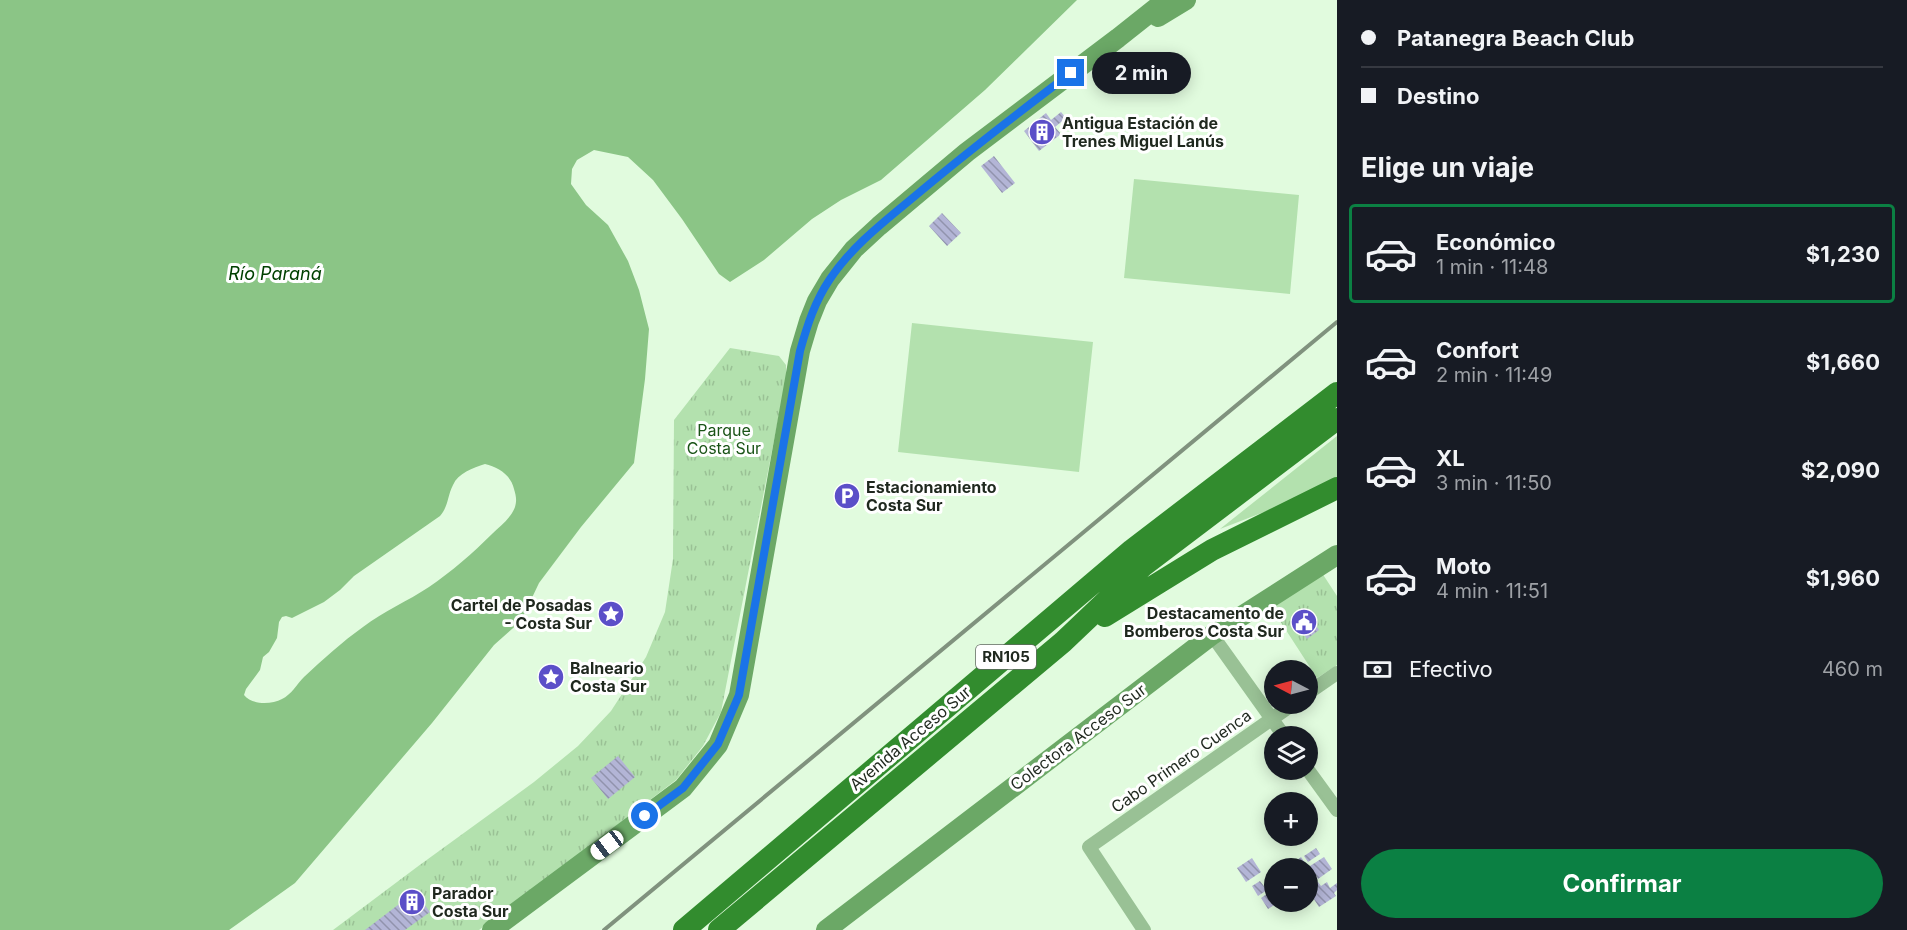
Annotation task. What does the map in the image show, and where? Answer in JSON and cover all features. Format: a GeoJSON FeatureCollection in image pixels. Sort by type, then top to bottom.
{"type":"FeatureCollection","features":[{"type":"Feature","properties":{"kind":"highway","name":"Avenida Acceso Sur"},"geometry":{"type":"LineString","coordinates":[[684,930],[1132,550],[1337,393]]}},
{"type":"Feature","properties":{"kind":"highway","name":"Avenida Acceso Sur"},"geometry":{"type":"LineString","coordinates":[[719,930],[1063,642],[1143,566],[1337,419]]}},
{"type":"Feature","properties":{"kind":"highway"},"geometry":{"type":"LineString","coordinates":[[1063,642],[1212,550],[1337,488]]}},
{"type":"Feature","properties":{"kind":"main road"},"geometry":{"type":"LineString","coordinates":[[492,930],[683,788],[718,744],[739,695],[800,351],[809,321],[830,279],[854,249],[967,152],[1166,0]]}},
{"type":"Feature","properties":{"kind":"main road"},"geometry":{"type":"LineString","coordinates":[[1118,38],[1186,0]]}},
{"type":"Feature","properties":{"kind":"main road","name":"Colectora Acceso Sur"},"geometry":{"type":"LineString","coordinates":[[826,930],[1212,635],[1337,555]]}},
{"type":"Feature","properties":{"kind":"street"},"geometry":{"type":"LineString","coordinates":[[1212,635],[1277,726]]}},
{"type":"Feature","properties":{"kind":"street"},"geometry":{"type":"LineString","coordinates":[[1318,686],[1337,673]]}},
{"type":"Feature","properties":{"kind":"street","name":"Cabo Primero Cuenca"},"geometry":{"type":"LineString","coordinates":[[1144,930],[1089,847],[1277,714]]}},
{"type":"Feature","properties":{"kind":"street"},"geometry":{"type":"LineString","coordinates":[[1315,780],[1337,810]]}},
{"type":"Feature","properties":{"kind":"green space"},"geometry":{"type":"Polygon","coordinates":[[[1134,179],[1299,195],[1290,294],[1124,278],[1134,179]]]}},
{"type":"Feature","properties":{"kind":"green space"},"geometry":{"type":"Polygon","coordinates":[[[912,323],[1093,342],[1079,472],[898,452],[912,323]]]}},
{"type":"Feature","properties":{"kind":"green space","name":"Parque Costa Sur"},"geometry":{"type":"Polygon","coordinates":[[[730,348],[779,356],[786,365],[786,379],[721,712],[703,746],[676,780],[479,930],[333,930],[534,782],[578,746],[611,711],[646,657],[665,612],[673,559],[674,420],[730,348]]]}},
{"type":"Feature","properties":{"kind":"green space"},"geometry":{"type":"Polygon","coordinates":[[[1337,436],[1337,480],[1306,496],[1220,529],[1337,436]]]}},
{"type":"Feature","properties":{"kind":"green space"},"geometry":{"type":"Polygon","coordinates":[[[1322,573],[1337,596],[1337,665],[1318,677],[1318,660],[1305,660],[1271,607],[1322,573]]]}},
{"type":"Feature","properties":{"kind":"water","name":"Río Paraná"},"geometry":{"type":"Polygon","coordinates":[[[0,0],[1077,0],[985,90],[881,180],[841,200],[812,219],[764,260],[730,282],[719,274],[653,180],[628,157],[594,150],[577,160],[572,169],[571,184],[586,205],[608,225],[628,261],[639,290],[649,329],[645,379],[634,463],[581,527],[539,583],[521,621],[494,645],[432,723],[295,883],[229,930],[0,930],[0,0]],[[485,464],[462,474],[455,481],[440,516],[354,576],[324,602],[292,618],[282,617],[277,638],[269,652],[263,657],[260,670],[244,695],[252,701],[262,703],[278,701],[285,697],[311,670],[371,621],[429,587],[477,548],[508,518],[516,502],[515,491],[510,480],[503,472],[485,464]]]}},
{"type":"Feature","properties":{"kind":"building","name":"Antigua Estación de Trenes Miguel Lanús"},"geometry":{"type":"Polygon","coordinates":[[[1061,112],[1066,118],[1055,127],[1061,134],[1039,151],[1024,131],[1046,113],[1051,120],[1061,112]]]}},
{"type":"Feature","properties":{"kind":"building"},"geometry":{"type":"Polygon","coordinates":[[[994,156],[1015,183],[1002,193],[981,166],[994,156]]]}},
{"type":"Feature","properties":{"kind":"building"},"geometry":{"type":"Polygon","coordinates":[[[942,213],[961,233],[947,246],[929,226],[942,213]]]}},
{"type":"Feature","properties":{"kind":"building"},"geometry":{"type":"Polygon","coordinates":[[[1307,612],[1319,630],[1307,639],[1295,621],[1307,612]]]}},
{"type":"Feature","properties":{"kind":"building"},"geometry":{"type":"Polygon","coordinates":[[[618,756],[635,777],[608,799],[591,778],[618,756]]]}},
{"type":"Feature","properties":{"kind":"building"},"geometry":{"type":"Polygon","coordinates":[[[1316,848],[1320,854],[1314,858],[1304,856],[1316,848]]]}},
{"type":"Feature","properties":{"kind":"building"},"geometry":{"type":"Polygon","coordinates":[[[1324,857],[1332,869],[1318,879],[1318,861],[1324,857]]]}},
{"type":"Feature","properties":{"kind":"building"},"geometry":{"type":"Polygon","coordinates":[[[1252,858],[1261,872],[1246,882],[1237,868],[1252,858]]]}},
{"type":"Feature","properties":{"kind":"building"},"geometry":{"type":"Polygon","coordinates":[[[1260,881],[1264,886],[1264,892],[1258,896],[1252,886],[1260,881]]]}},
{"type":"Feature","properties":{"kind":"building"},"geometry":{"type":"Polygon","coordinates":[[[1318,882],[1321,886],[1327,882],[1330,888],[1337,883],[1337,890],[1334,893],[1336,896],[1319,907],[1318,882]]]}},
{"type":"Feature","properties":{"kind":"building","name":"Parador Costa Sur"},"geometry":{"type":"Polygon","coordinates":[[[415,892],[430,912],[405,930],[365,930],[415,892]]]}},
{"type":"Feature","properties":{"kind":"railway"},"geometry":{"type":"LineString","coordinates":[[604,930],[1337,322]]}},
{"type":"Feature","properties":{"kind":"place","name":"Antigua Estación de Trenes Miguel Lanús"},"geometry":{"type":"Point","coordinates":[1042,132]}},
{"type":"Feature","properties":{"kind":"place","name":"Estacionamiento Costa Sur"},"geometry":{"type":"Point","coordinates":[847,496]}},
{"type":"Feature","properties":{"kind":"place","name":"Cartel de Posadas - Costa Sur"},"geometry":{"type":"Point","coordinates":[611,614]}},
{"type":"Feature","properties":{"kind":"place","name":"Destacamento de Bomberos Costa Sur"},"geometry":{"type":"Point","coordinates":[1304,622]}},
{"type":"Feature","properties":{"kind":"place","name":"Balneario Costa Sur"},"geometry":{"type":"Point","coordinates":[551,677]}},
{"type":"Feature","properties":{"kind":"place","name":"Parador Costa Sur"},"geometry":{"type":"Point","coordinates":[412,902]}},
{"type":"Feature","properties":{"kind":"route"},"geometry":{"type":"LineString","coordinates":[[645,816],[683,788],[718,744],[739,695],[800,351],[809,321],[830,279],[854,249],[879,226],[967,152],[1071,73]]}}]}
